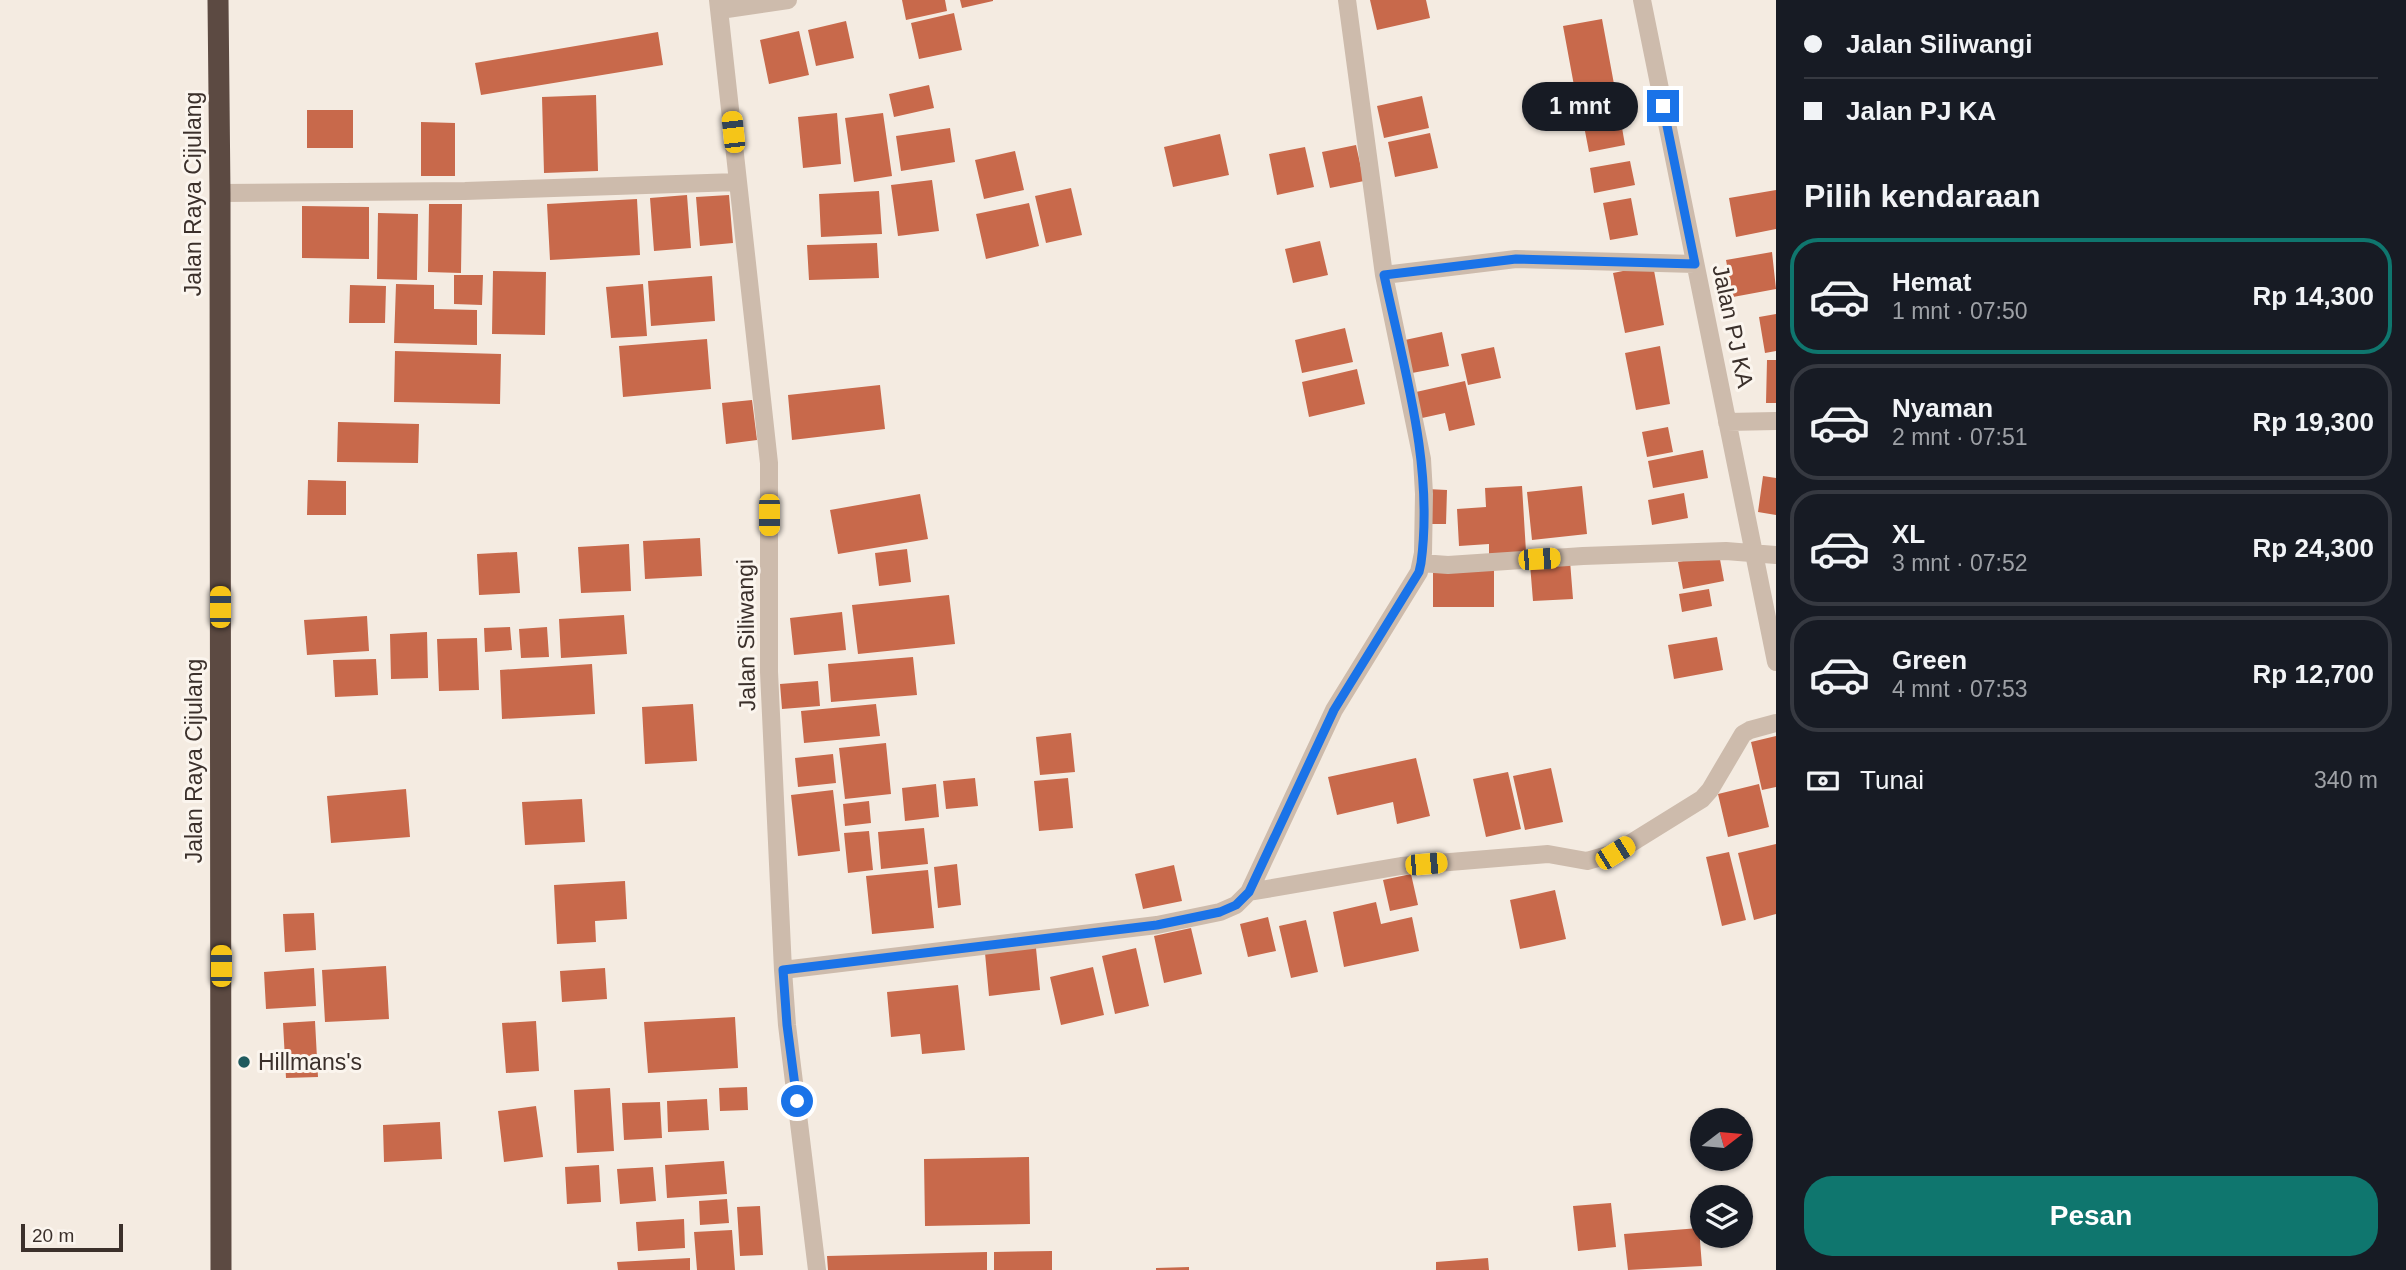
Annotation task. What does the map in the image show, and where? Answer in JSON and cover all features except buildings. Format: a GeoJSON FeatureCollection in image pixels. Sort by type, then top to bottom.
{"type":"FeatureCollection","features":[{"type":"Feature","properties":{"kind":"highway","name":"Jalan Raya Cijulang"},"geometry":{"type":"LineString","coordinates":[[218,0],[221,1270]]}},
{"type":"Feature","properties":{"kind":"street"},"geometry":{"type":"LineString","coordinates":[[719,5],[788,0]]}},
{"type":"Feature","properties":{"kind":"street"},"geometry":{"type":"LineString","coordinates":[[783,970],[1157,925],[1220,912],[1236,905],[1249,892],[1334,710],[1419,572],[1421,563],[1424,494],[1422,459],[1384,275],[1347,0]]}},
{"type":"Feature","properties":{"kind":"street","name":"Jalan PJ KA"},"geometry":{"type":"LineString","coordinates":[[1642,0],[1776,662]]}},
{"type":"Feature","properties":{"kind":"street","name":"Jalan Siliwangi"},"geometry":{"type":"LineString","coordinates":[[719,5],[769,463],[769,672],[783,970],[787,1025],[817,1270]]}},
{"type":"Feature","properties":{"kind":"street"},"geometry":{"type":"LineString","coordinates":[[220,193],[465,191],[738,182]]}},
{"type":"Feature","properties":{"kind":"street"},"geometry":{"type":"LineString","coordinates":[[1384,275],[1516,259],[1695,264]]}},
{"type":"Feature","properties":{"kind":"street"},"geometry":{"type":"LineString","coordinates":[[1727,422],[1776,421]]}},
{"type":"Feature","properties":{"kind":"street"},"geometry":{"type":"LineString","coordinates":[[1421,563],[1448,565],[1583,556],[1755,552],[1776,555]]}},
{"type":"Feature","properties":{"kind":"street"},"geometry":{"type":"LineString","coordinates":[[1249,892],[1401,866],[1548,854],[1587,861],[1601,858],[1615,853],[1702,799],[1743,734],[1776,723]]}},
{"type":"Feature","properties":{"kind":"place","name":"Hillmans's"},"geometry":{"type":"Point","coordinates":[244,1062]}},
{"type":"Feature","properties":{"kind":"route"},"geometry":{"type":"LineString","coordinates":[[797,1101],[783,970],[1157,925],[1220,912],[1236,905],[1249,892],[1334,710],[1419,572],[1421,563],[1424,494],[1422,459],[1384,275],[1516,259],[1695,264],[1663,106]]}}]}
